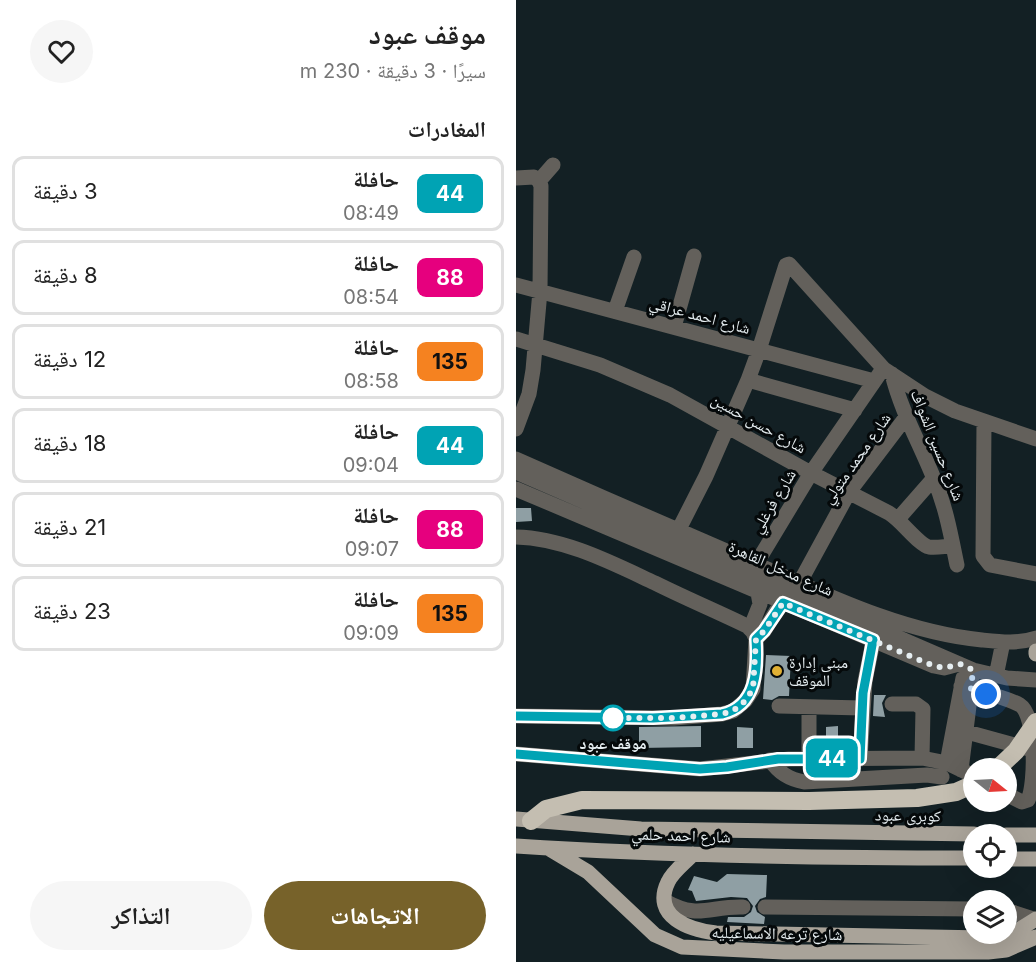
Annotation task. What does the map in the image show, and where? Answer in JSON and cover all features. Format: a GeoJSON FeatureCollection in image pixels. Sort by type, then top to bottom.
{"type":"FeatureCollection","features":[{"type":"Feature","properties":{"kind":"highway"},"geometry":{"type":"LineString","coordinates":[[1009,758],[1036,723]]}},
{"type":"Feature","properties":{"kind":"highway"},"geometry":{"type":"LineString","coordinates":[[523,820],[558,805],[595,799],[809,801],[917,798],[938,796],[963,788]]}},
{"type":"Feature","properties":{"kind":"main road","name":"شارع احمد حلمي"},"geometry":{"type":"LineString","coordinates":[[523,820],[641,829],[841,832]]}},
{"type":"Feature","properties":{"kind":"main road","name":"كوبرى عبود"},"geometry":{"type":"LineString","coordinates":[[841,832],[963,834]]}},
{"type":"Feature","properties":{"kind":"main road"},"geometry":{"type":"LineString","coordinates":[[1017,835],[1036,835]]}},
{"type":"Feature","properties":{"kind":"main road","name":"شارع احمد حلمي"},"geometry":{"type":"LineString","coordinates":[[516,846],[693,854],[963,858]]}},
{"type":"Feature","properties":{"kind":"main road","name":"شارع ترعه الاسماعيليه"},"geometry":{"type":"LineString","coordinates":[[548,848],[588,872],[655,935],[682,947],[784,952],[988,952],[1006,950],[1036,937]]}},
{"type":"Feature","properties":{"kind":"main road"},"geometry":{"type":"LineString","coordinates":[[665,901],[665,889],[671,877],[693,854]]}},
{"type":"Feature","properties":{"kind":"main road"},"geometry":{"type":"LineString","coordinates":[[1017,859],[1036,859]]}},
{"type":"Feature","properties":{"kind":"main road","name":"شارع ترعه الاسماعيليه"},"geometry":{"type":"LineString","coordinates":[[665,901],[670,915],[681,924],[697,930],[716,933],[984,938],[1012,934],[1036,919]]}},
{"type":"Feature","properties":{"kind":"street"},"geometry":{"type":"LineString","coordinates":[[539,181],[553,165]]}},
{"type":"Feature","properties":{"kind":"street"},"geometry":{"type":"LineString","coordinates":[[516,178],[534,177],[541,186],[540,291],[536,345],[531,387],[516,429]]}},
{"type":"Feature","properties":{"kind":"street"},"geometry":{"type":"LineString","coordinates":[[674,327],[694,256]]}},
{"type":"Feature","properties":{"kind":"street"},"geometry":{"type":"LineString","coordinates":[[615,311],[634,257]]}},
{"type":"Feature","properties":{"kind":"street"},"geometry":{"type":"LineString","coordinates":[[678,531],[706,476],[748,380],[784,267],[789,264],[888,372],[955,411],[1036,439]]}},
{"type":"Feature","properties":{"kind":"street","name":"شارع احمد عراقي"},"geometry":{"type":"LineString","coordinates":[[516,285],[874,381]]}},
{"type":"Feature","properties":{"kind":"street","name":"شارع حسن حسين"},"geometry":{"type":"LineString","coordinates":[[516,339],[600,365],[670,395],[898,519],[923,544],[929,547],[953,546]]}},
{"type":"Feature","properties":{"kind":"street","name":"شارع فرغلي"},"geometry":{"type":"LineString","coordinates":[[756,564],[811,472],[874,381],[888,372]]}},
{"type":"Feature","properties":{"kind":"street","name":"شارع حسين الشواف"},"geometry":{"type":"LineString","coordinates":[[888,372],[946,511],[957,565]]}},
{"type":"Feature","properties":{"kind":"street"},"geometry":{"type":"LineString","coordinates":[[748,380],[855,410]]}},
{"type":"Feature","properties":{"kind":"street","name":"شارع محمد متولي"},"geometry":{"type":"LineString","coordinates":[[753,634],[764,631],[790,592],[849,492],[906,417]]}},
{"type":"Feature","properties":{"kind":"street"},"geometry":{"type":"LineString","coordinates":[[984,422],[983,556],[990,565],[1036,574]]}},
{"type":"Feature","properties":{"kind":"street","name":"شارع مدخل القاهرة"},"geometry":{"type":"LineString","coordinates":[[516,459],[756,564],[790,592],[867,611],[911,626],[956,637],[1003,642],[1036,638]]}},
{"type":"Feature","properties":{"kind":"street","name":"شارع مدخل القاهرة"},"geometry":{"type":"LineString","coordinates":[[516,472],[659,543],[790,592],[875,634],[996,676],[1036,680]]}},
{"type":"Feature","properties":{"kind":"street"},"geometry":{"type":"LineString","coordinates":[[898,519],[934,478]]}},
{"type":"Feature","properties":{"kind":"street"},"geometry":{"type":"LineString","coordinates":[[516,489],[659,543],[758,593],[790,592]]}},
{"type":"Feature","properties":{"kind":"street"},"geometry":{"type":"LineString","coordinates":[[516,537],[548,541],[634,573],[753,634]]}},
{"type":"Feature","properties":{"kind":"street"},"geometry":{"type":"LineString","coordinates":[[516,716],[653,718],[728,713],[742,705],[753,689],[753,634],[760,604],[758,593]]}},
{"type":"Feature","properties":{"kind":"street"},"geometry":{"type":"LineString","coordinates":[[860,759],[866,669],[875,634]]}},
{"type":"Feature","properties":{"kind":"street"},"geometry":{"type":"LineString","coordinates":[[996,676],[1003,642]]}},
{"type":"Feature","properties":{"kind":"street"},"geometry":{"type":"LineString","coordinates":[[956,772],[966,687],[966,667]]}},
{"type":"Feature","properties":{"kind":"street"},"geometry":{"type":"LineString","coordinates":[[966,687],[1023,707],[1028,715],[1035,751],[1034,781],[1030,798],[1022,802],[1017,800]]}},
{"type":"Feature","properties":{"kind":"street"},"geometry":{"type":"LineString","coordinates":[[892,705],[916,704],[923,709],[922,758]]}},
{"type":"Feature","properties":{"kind":"street"},"geometry":{"type":"LineString","coordinates":[[779,706],[862,708]]}},
{"type":"Feature","properties":{"kind":"street"},"geometry":{"type":"LineString","coordinates":[[809,707],[809,758]]}},
{"type":"Feature","properties":{"kind":"street"},"geometry":{"type":"LineString","coordinates":[[960,730],[1035,751]]}},
{"type":"Feature","properties":{"kind":"street"},"geometry":{"type":"LineString","coordinates":[[516,754],[691,769],[809,758],[922,758],[956,772]]}},
{"type":"Feature","properties":{"kind":"street"},"geometry":{"type":"LineString","coordinates":[[770,760],[788,777],[804,782],[956,772]]}},
{"type":"Feature","properties":{"kind":"street"},"geometry":{"type":"LineString","coordinates":[[665,901],[680,909],[696,913],[725,907],[743,907]]}},
{"type":"Feature","properties":{"kind":"street"},"geometry":{"type":"LineString","coordinates":[[765,907],[963,909]]}},
{"type":"Feature","properties":{"kind":"street"},"geometry":{"type":"LineString","coordinates":[[1017,913],[1036,919]]}},
{"type":"Feature","properties":{"kind":"building"},"geometry":{"type":"Polygon","coordinates":[[[516,508],[531,508],[532,521],[516,522],[516,508]]]}},
{"type":"Feature","properties":{"kind":"building","name":"مبنى إدارة الموقف"},"geometry":{"type":"Polygon","coordinates":[[[766,655],[791,656],[789,696],[779,696],[772,700],[763,699],[766,655]]]}},
{"type":"Feature","properties":{"kind":"building"},"geometry":{"type":"Polygon","coordinates":[[[874,695],[886,695],[882,703],[885,717],[873,716],[874,695]]]}},
{"type":"Feature","properties":{"kind":"building"},"geometry":{"type":"Polygon","coordinates":[[[701,726],[701,747],[639,748],[639,727],[701,726]]]}},
{"type":"Feature","properties":{"kind":"building"},"geometry":{"type":"Polygon","coordinates":[[[838,726],[838,744],[826,744],[826,727],[838,726]]]}},
{"type":"Feature","properties":{"kind":"building"},"geometry":{"type":"Polygon","coordinates":[[[737,727],[753,728],[753,748],[737,748],[737,727]]]}},
{"type":"Feature","properties":{"kind":"building"},"geometry":{"type":"Polygon","coordinates":[[[727,874],[767,875],[766,897],[760,899],[755,906],[757,912],[765,917],[764,924],[727,922],[728,917],[744,917],[751,912],[753,906],[747,898],[731,897],[696,901],[692,891],[688,890],[694,876],[717,882],[727,874]]]}},
{"type":"Feature","properties":{"kind":"bus line","name":"44"},"geometry":{"type":"LineString","coordinates":[[516,716],[674,718],[733,711],[742,705],[753,689],[756,639],[783,603],[873,640],[863,693],[860,759],[778,759],[727,767],[691,769],[516,754]]}},
{"type":"Feature","properties":{"kind":"place","name":"مبنى إدارة الموقف"},"geometry":{"type":"Point","coordinates":[777,671]}},
{"type":"Feature","properties":{"kind":"place","name":"موقف عبود"},"geometry":{"type":"Point","coordinates":[613,718]}},
{"type":"Feature","properties":{"kind":"route"},"geometry":{"type":"LineString","coordinates":[[613,718],[610,718],[653,718],[674,718],[733,711],[748,698],[753,689],[756,639],[783,603],[934,666],[944,668],[960,664],[973,670],[971,689],[986,694]]}}]}
